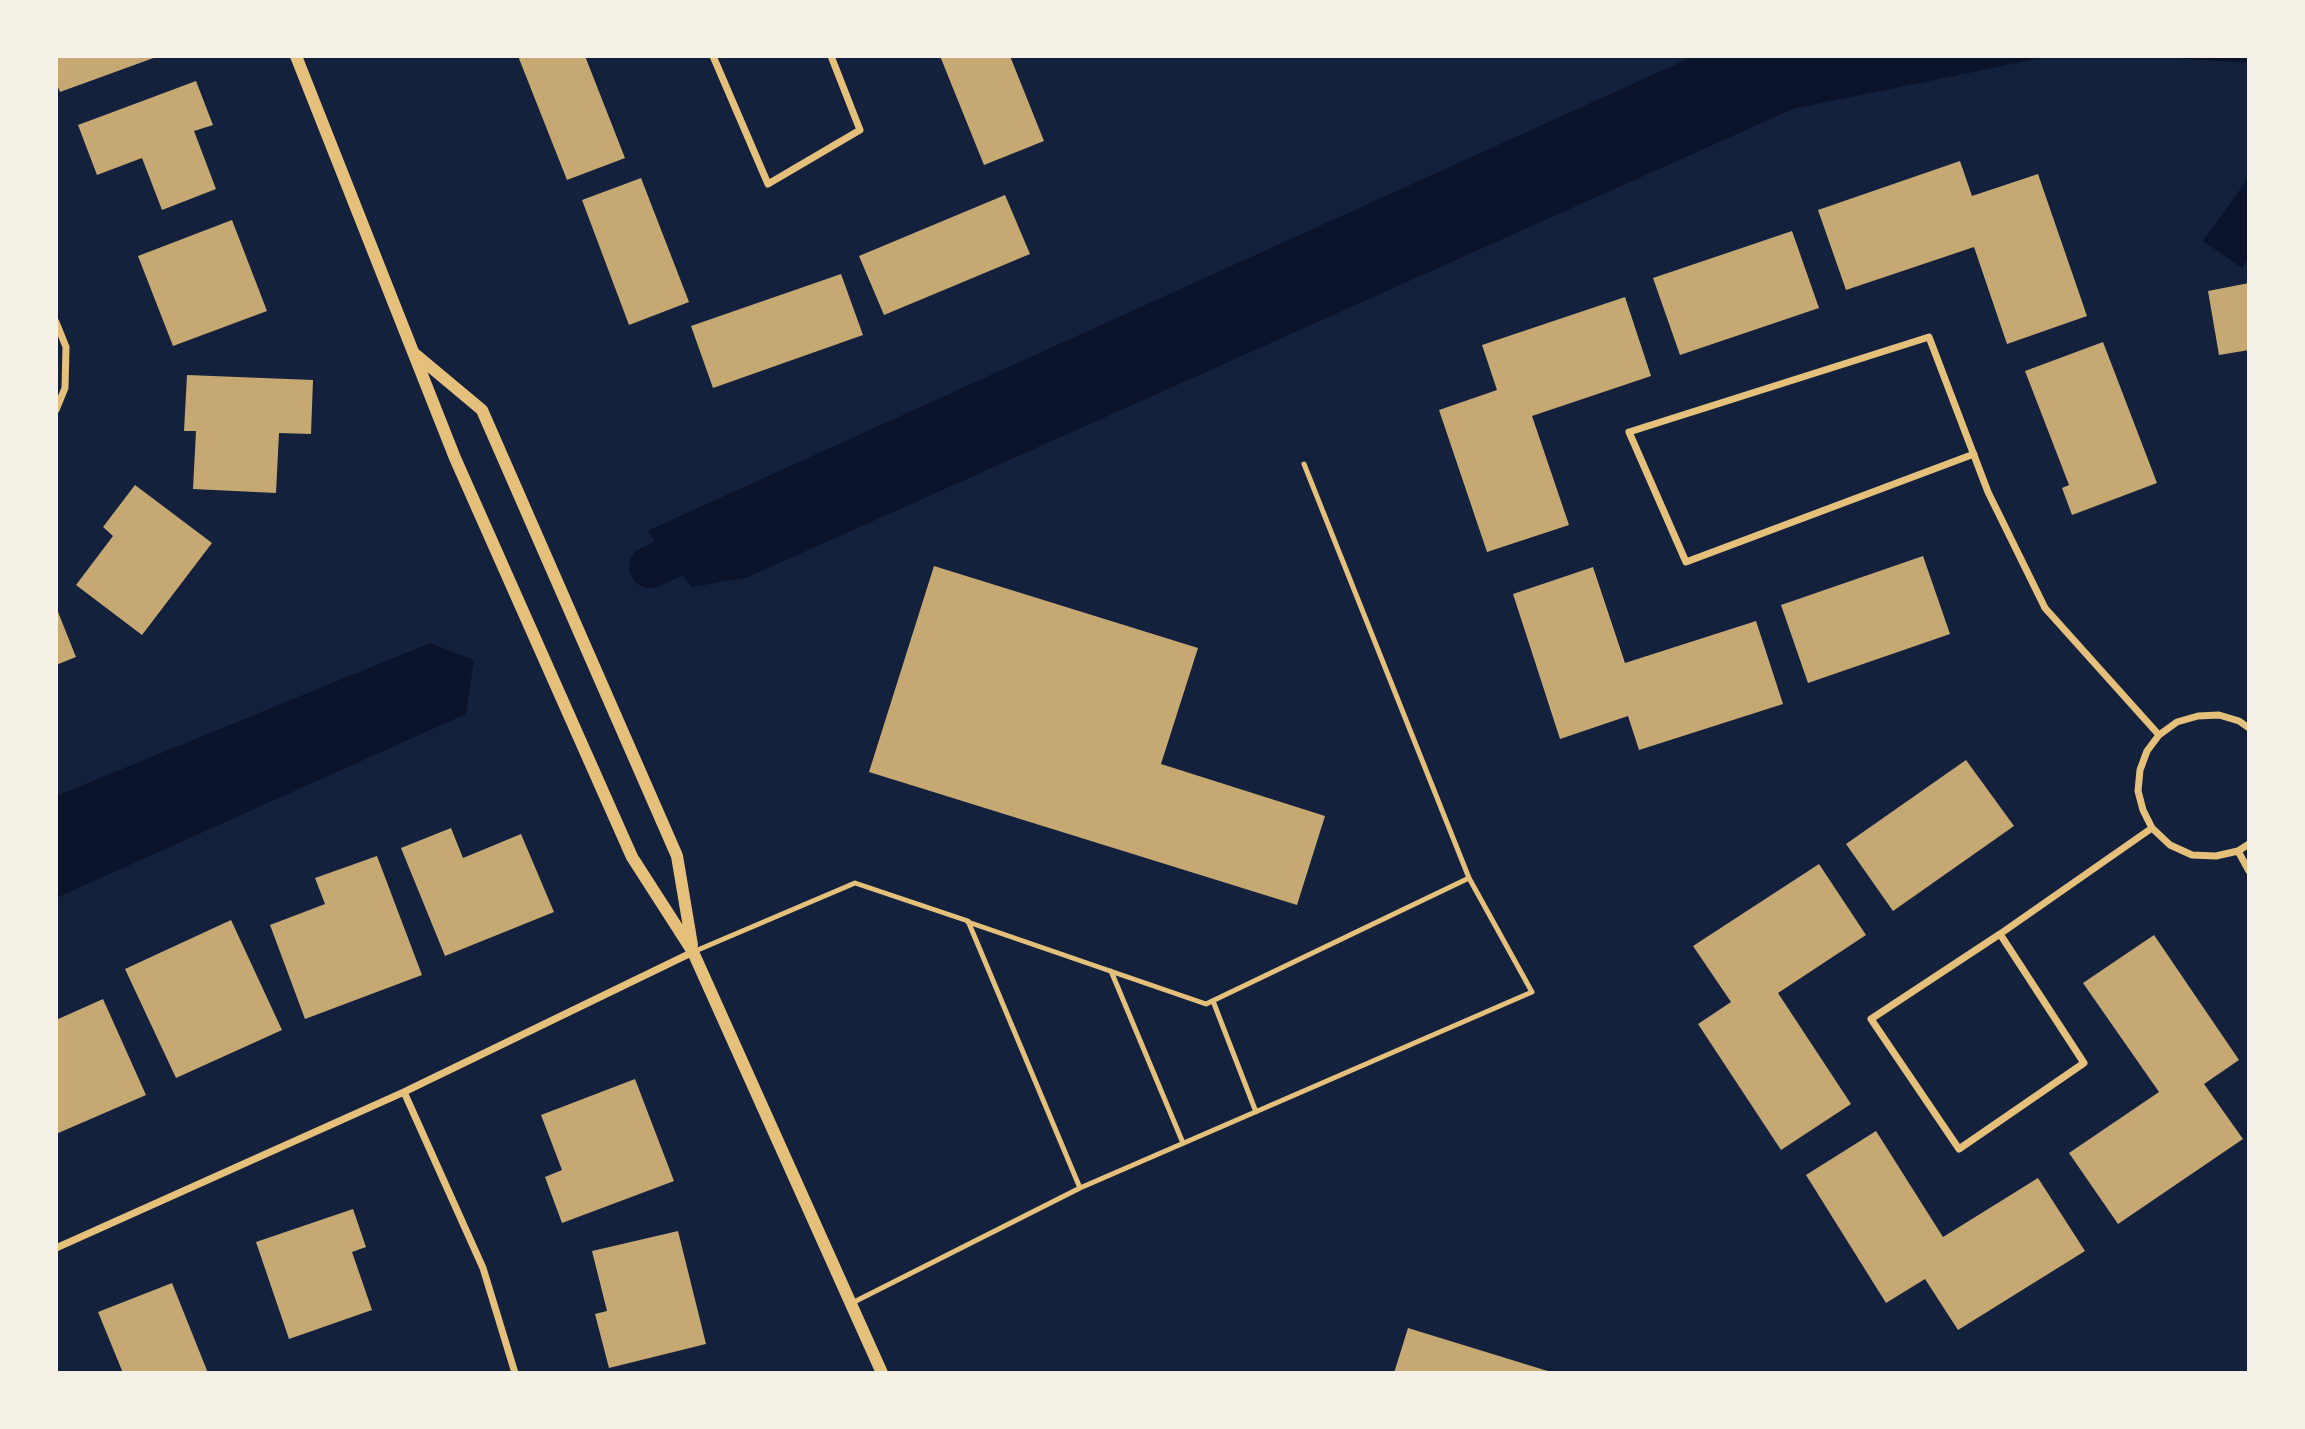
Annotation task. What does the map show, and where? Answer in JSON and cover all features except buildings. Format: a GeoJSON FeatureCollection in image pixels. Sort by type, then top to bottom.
{"type":"FeatureCollection","features":[{"type":"Feature","properties":{"kind":"street"},"geometry":{"type":"LineString","coordinates":[[296,56],[455,458],[632,857],[693,952],[849,1305],[882,1373]]}},
{"type":"Feature","properties":{"kind":"street"},"geometry":{"type":"LineString","coordinates":[[713,56],[768,184],[860,130],[831,56]]}},
{"type":"Feature","properties":{"kind":"street"},"geometry":{"type":"LineString","coordinates":[[56,322],[66,347],[65,388],[56,410]]}},
{"type":"Feature","properties":{"kind":"street"},"geometry":{"type":"LineString","coordinates":[[1973,454],[1686,562],[1629,432],[1929,337],[1988,492],[2045,608],[2160,735]]}},
{"type":"Feature","properties":{"kind":"street"},"geometry":{"type":"LineString","coordinates":[[412,352],[482,410],[677,856],[693,952]]}},
{"type":"Feature","properties":{"kind":"street"},"geometry":{"type":"LineString","coordinates":[[2249,728],[2219,715],[2197,716],[2177,722],[2160,735],[2147,751],[2140,770],[2138,791],[2152,828],[2170,845],[2192,855],[2216,856],[2238,851],[2249,844]]}},
{"type":"Feature","properties":{"kind":"street"},"geometry":{"type":"LineString","coordinates":[[2000,934],[2084,1063],[1959,1149],[1871,1019],[2000,934],[2152,828]]}},
{"type":"Feature","properties":{"kind":"street"},"geometry":{"type":"LineString","coordinates":[[2238,851],[2249,871]]}},
{"type":"Feature","properties":{"kind":"street"},"geometry":{"type":"LineString","coordinates":[[56,1248],[404,1092],[693,952]]}},
{"type":"Feature","properties":{"kind":"street"},"geometry":{"type":"LineString","coordinates":[[404,1092],[483,1268],[515,1373]]}},
{"type":"Feature","properties":{"kind":"lane"},"geometry":{"type":"LineString","coordinates":[[849,1305],[1080,1188],[1532,992],[1469,878],[1304,464]]}},
{"type":"Feature","properties":{"kind":"lane"},"geometry":{"type":"LineString","coordinates":[[693,952],[855,883],[1206,1004],[1469,878]]}},
{"type":"Feature","properties":{"kind":"lane"},"geometry":{"type":"LineString","coordinates":[[968,921],[1080,1188]]}},
{"type":"Feature","properties":{"kind":"lane"},"geometry":{"type":"LineString","coordinates":[[1111,971],[1183,1143]]}},
{"type":"Feature","properties":{"kind":"lane"},"geometry":{"type":"LineString","coordinates":[[1213,1000],[1256,1112]]}},
{"type":"Feature","properties":{"kind":"water"},"geometry":{"type":"Polygon","coordinates":[[[1694,56],[2051,56],[1793,109],[746,578],[692,587],[647,531],[1694,56]]]}},
{"type":"Feature","properties":{"kind":"water"},"geometry":{"type":"Polygon","coordinates":[[[2144,56],[2249,56],[2249,63],[2144,56]]]}},
{"type":"Feature","properties":{"kind":"water"},"geometry":{"type":"Polygon","coordinates":[[[2249,177],[2249,258],[2242,268],[2203,241],[2249,177]]]}},
{"type":"Feature","properties":{"kind":"water"},"geometry":{"type":"Polygon","coordinates":[[[430,643],[474,660],[466,714],[56,898],[56,796],[430,643]]]}},
{"type":"Feature","properties":{"kind":"waterway"},"geometry":{"type":"LineString","coordinates":[[650,567],[719,536]]}}]}
